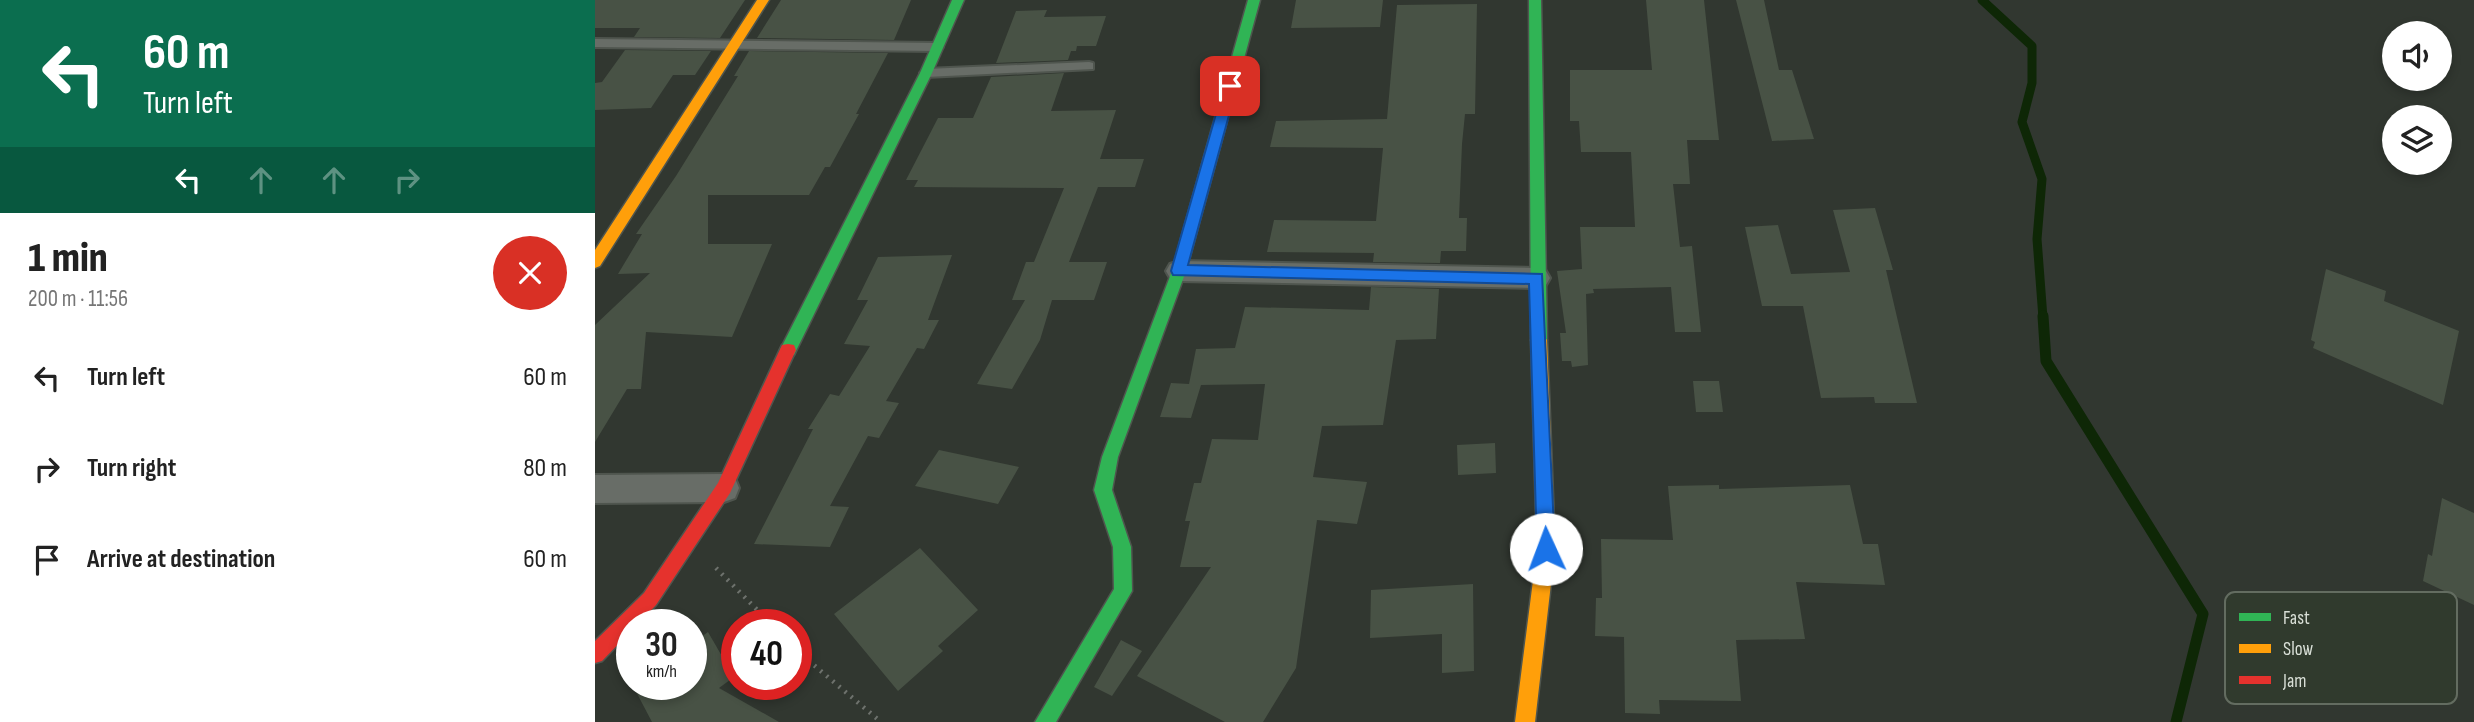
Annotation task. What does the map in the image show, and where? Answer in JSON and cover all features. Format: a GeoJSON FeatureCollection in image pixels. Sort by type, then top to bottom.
{"type":"FeatureCollection","features":[{"type":"Feature","properties":{"kind":"street"},"geometry":{"type":"LineString","coordinates":[[595,262],[763,0]]}},
{"type":"Feature","properties":{"kind":"street"},"geometry":{"type":"LineString","coordinates":[[595,654],[650,599],[724,488],[786,354],[926,73],[958,0]]}},
{"type":"Feature","properties":{"kind":"street"},"geometry":{"type":"LineString","coordinates":[[1045,722],[1123,592],[1122,547],[1103,490],[1110,457],[1179,271],[1254,0]]}},
{"type":"Feature","properties":{"kind":"street"},"geometry":{"type":"LineString","coordinates":[[1524,722],[1546,549],[1537,278],[1535,0]]}},
{"type":"Feature","properties":{"kind":"street"},"geometry":{"type":"LineString","coordinates":[[1179,271],[1537,278]]}},
{"type":"Feature","properties":{"kind":"street"},"geometry":{"type":"LineString","coordinates":[[595,489],[724,488]]}},
{"type":"Feature","properties":{"kind":"lane"},"geometry":{"type":"LineString","coordinates":[[595,43],[937,47]]}},
{"type":"Feature","properties":{"kind":"lane"},"geometry":{"type":"LineString","coordinates":[[926,73],[1090,66]]}},
{"type":"Feature","properties":{"kind":"path"},"geometry":{"type":"LineString","coordinates":[[689,540],[756,609]]}},
{"type":"Feature","properties":{"kind":"path"},"geometry":{"type":"LineString","coordinates":[[812,664],[881,722]]}},
{"type":"Feature","properties":{"kind":"building"},"geometry":{"type":"Polygon","coordinates":[[[595,0],[745,0],[720,38],[634,37],[640,28],[595,28],[595,0]]]}},
{"type":"Feature","properties":{"kind":"building"},"geometry":{"type":"Polygon","coordinates":[[[781,0],[911,0],[894,40],[757,38],[781,0]]]}},
{"type":"Feature","properties":{"kind":"building"},"geometry":{"type":"Polygon","coordinates":[[[1296,0],[1383,0],[1380,27],[1291,28],[1296,0]]]}},
{"type":"Feature","properties":{"kind":"building"},"geometry":{"type":"Polygon","coordinates":[[[1646,0],[1704,0],[1719,140],[1687,140],[1690,184],[1673,184],[1680,247],[1692,246],[1701,332],[1675,332],[1671,287],[1593,289],[1594,293],[1586,294],[1588,365],[1572,367],[1571,361],[1562,361],[1560,333],[1566,333],[1557,271],[1582,269],[1580,227],[1635,227],[1631,152],[1581,152],[1579,121],[1570,121],[1570,70],[1652,70],[1646,0]]]}},
{"type":"Feature","properties":{"kind":"building"},"geometry":{"type":"Polygon","coordinates":[[[1736,0],[1764,0],[1779,70],[1792,70],[1814,139],[1772,141],[1736,0]]]}},
{"type":"Feature","properties":{"kind":"building"},"geometry":{"type":"Polygon","coordinates":[[[1477,4],[1475,114],[1465,114],[1462,144],[1459,218],[1467,218],[1466,251],[1441,251],[1440,263],[1373,262],[1374,253],[1267,252],[1274,220],[1376,221],[1383,148],[1270,147],[1276,121],[1387,119],[1397,5],[1477,4]]]}},
{"type":"Feature","properties":{"kind":"building"},"geometry":{"type":"Polygon","coordinates":[[[1047,10],[1044,17],[1106,16],[1096,46],[1077,46],[1076,51],[1071,51],[1068,60],[996,63],[1016,11],[1047,10]]]}},
{"type":"Feature","properties":{"kind":"building"},"geometry":{"type":"Polygon","coordinates":[[[625,50],[711,51],[695,75],[673,75],[651,108],[595,110],[595,83],[602,82],[625,50]]]}},
{"type":"Feature","properties":{"kind":"building"},"geometry":{"type":"Polygon","coordinates":[[[749,51],[888,53],[830,167],[825,167],[809,195],[708,195],[708,244],[772,244],[732,337],[646,332],[641,389],[627,389],[595,442],[595,325],[650,273],[618,274],[642,234],[636,234],[676,176],[738,76],[734,76],[749,51]]]}},
{"type":"Feature","properties":{"kind":"building"},"geometry":{"type":"Polygon","coordinates":[[[1064,73],[1051,111],[1116,110],[1100,159],[1144,159],[1135,187],[1098,187],[1069,262],[1107,262],[1094,300],[1052,300],[1040,340],[1012,389],[977,384],[1025,300],[1012,300],[1026,262],[1034,262],[1064,188],[914,187],[918,180],[906,180],[938,118],[973,118],[991,77],[1064,73]]]}},
{"type":"Feature","properties":{"kind":"building"},"geometry":{"type":"Polygon","coordinates":[[[1875,208],[1893,270],[1886,270],[1917,403],[1875,403],[1874,397],[1821,398],[1803,306],[1762,306],[1745,227],[1778,225],[1791,274],[1850,272],[1833,210],[1875,208]]]}},
{"type":"Feature","properties":{"kind":"building"},"geometry":{"type":"Polygon","coordinates":[[[952,255],[928,320],[939,320],[924,349],[917,348],[886,401],[899,403],[879,438],[868,436],[830,506],[849,507],[830,547],[754,544],[813,429],[808,429],[830,394],[839,396],[870,346],[844,344],[868,300],[857,300],[878,257],[952,255]]]}},
{"type":"Feature","properties":{"kind":"building"},"geometry":{"type":"Polygon","coordinates":[[[2326,269],[2386,291],[2384,301],[2459,331],[2443,405],[2313,348],[2315,342],[2311,340],[2326,269]]]}},
{"type":"Feature","properties":{"kind":"building"},"geometry":{"type":"Polygon","coordinates":[[[1371,287],[1439,289],[1436,339],[1396,340],[1383,425],[1322,426],[1313,477],[1367,482],[1357,524],[1317,520],[1296,668],[1263,722],[1225,722],[1137,676],[1211,567],[1180,567],[1190,521],[1185,521],[1194,483],[1201,483],[1212,439],[1258,440],[1265,384],[1201,385],[1191,418],[1160,417],[1171,383],[1189,384],[1196,349],[1235,348],[1245,307],[1369,310],[1371,287]]]}},
{"type":"Feature","properties":{"kind":"building"},"geometry":{"type":"Polygon","coordinates":[[[1693,381],[1719,381],[1723,412],[1696,412],[1693,381]]]}},
{"type":"Feature","properties":{"kind":"building"},"geometry":{"type":"Polygon","coordinates":[[[1495,443],[1496,473],[1458,475],[1457,445],[1495,443]]]}},
{"type":"Feature","properties":{"kind":"building"},"geometry":{"type":"Polygon","coordinates":[[[939,450],[1019,467],[998,504],[915,486],[939,450]]]}},
{"type":"Feature","properties":{"kind":"building"},"geometry":{"type":"Polygon","coordinates":[[[1719,485],[1719,489],[1850,485],[1863,544],[1878,544],[1885,585],[1796,582],[1805,639],[1736,640],[1741,701],[1659,700],[1660,714],[1625,713],[1624,637],[1595,636],[1596,598],[1602,598],[1601,539],[1673,540],[1668,486],[1719,485]]]}},
{"type":"Feature","properties":{"kind":"building"},"geometry":{"type":"Polygon","coordinates":[[[2442,498],[2474,513],[2474,605],[2457,597],[2457,592],[2446,592],[2423,581],[2428,554],[2432,556],[2442,498]]]}},
{"type":"Feature","properties":{"kind":"building"},"geometry":{"type":"Polygon","coordinates":[[[920,548],[978,610],[938,646],[943,651],[898,691],[834,614],[920,548]]]}},
{"type":"Feature","properties":{"kind":"building"},"geometry":{"type":"Polygon","coordinates":[[[1473,584],[1474,671],[1442,673],[1442,634],[1370,638],[1371,590],[1473,584]]]}},
{"type":"Feature","properties":{"kind":"building"},"geometry":{"type":"Polygon","coordinates":[[[707,633],[721,654],[721,700],[740,700],[779,722],[652,722],[640,700],[707,700],[707,633]]]}},
{"type":"Feature","properties":{"kind":"building"},"geometry":{"type":"Polygon","coordinates":[[[1121,640],[1142,651],[1112,696],[1094,687],[1121,640]]]}},
{"type":"Feature","properties":{"kind":"waterway"},"geometry":{"type":"LineString","coordinates":[[1982,0],[2032,46],[2032,83],[2022,122],[2042,179],[2037,239],[2043,318]]}},
{"type":"Feature","properties":{"kind":"waterway"},"geometry":{"type":"LineString","coordinates":[[2043,316],[2046,361],[2203,614],[2176,722]]}},
{"type":"Feature","properties":{"kind":"traffic: fast"},"geometry":{"type":"LineString","coordinates":[[788,350],[926,73],[958,0]]}},
{"type":"Feature","properties":{"kind":"traffic: fast"},"geometry":{"type":"LineString","coordinates":[[1045,722],[1123,591],[1122,547],[1103,490],[1110,457],[1179,271],[1254,0]]}},
{"type":"Feature","properties":{"kind":"traffic: fast"},"geometry":{"type":"LineString","coordinates":[[1535,0],[1539,340]]}},
{"type":"Feature","properties":{"kind":"traffic: slow"},"geometry":{"type":"LineString","coordinates":[[595,262],[763,0]]}},
{"type":"Feature","properties":{"kind":"traffic: slow"},"geometry":{"type":"LineString","coordinates":[[1525,722],[1546,549],[1539,340]]}},
{"type":"Feature","properties":{"kind":"traffic: jam"},"geometry":{"type":"LineString","coordinates":[[595,654],[650,599],[724,488],[788,350]]}},
{"type":"Feature","properties":{"kind":"route"},"geometry":{"type":"LineString","coordinates":[[1230,86],[1179,271],[1537,278],[1546,549]]}}]}
